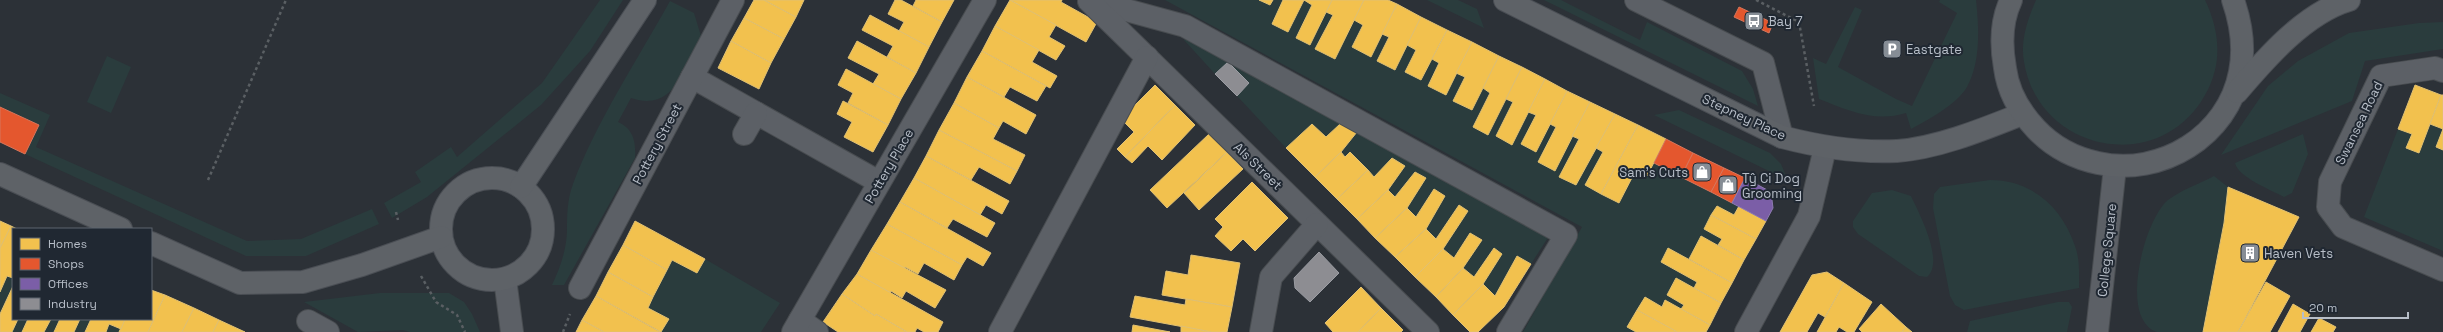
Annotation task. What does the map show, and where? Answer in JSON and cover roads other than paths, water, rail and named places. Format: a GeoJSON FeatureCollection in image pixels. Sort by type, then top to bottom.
{"type":"FeatureCollection","features":[{"type":"Feature","properties":{"kind":"main road"},"geometry":{"type":"LineString","coordinates":[[521,187],[645,0]]}},
{"type":"Feature","properties":{"kind":"main road","name":"Stepney Place"},"geometry":{"type":"LineString","coordinates":[[1505,0],[1782,137],[1825,148],[1897,151],[1959,138],[2022,114]]}},
{"type":"Feature","properties":{"kind":"main road"},"geometry":{"type":"LineString","coordinates":[[2011,0],[2001,44],[2006,81],[2022,114],[2048,141],[2080,159],[2116,167],[2144,165],[2172,157],[2196,142],[2217,122],[2232,97],[2262,63],[2295,32],[2337,4],[2349,0]]}},
{"type":"Feature","properties":{"kind":"main road"},"geometry":{"type":"LineString","coordinates":[[2232,97],[2240,72],[2243,46],[2240,19],[2233,0]]}},
{"type":"Feature","properties":{"kind":"main road"},"geometry":{"type":"LineString","coordinates":[[0,174],[119,228]]}},
{"type":"Feature","properties":{"kind":"main road"},"geometry":{"type":"LineString","coordinates":[[493,178],[508,180],[521,187],[533,199],[540,214],[543,230],[540,246],[532,261],[520,272],[505,279],[480,280],[469,275],[450,260],[441,237],[441,222],[445,208],[453,195],[464,186],[478,180],[493,178]]}},
{"type":"Feature","properties":{"kind":"main road"},"geometry":{"type":"LineString","coordinates":[[152,243],[240,283],[303,282],[362,265],[441,237]]}},
{"type":"Feature","properties":{"kind":"street","name":"Pottery Street"},"geometry":{"type":"LineString","coordinates":[[580,288],[733,0]]}},
{"type":"Feature","properties":{"kind":"street","name":"Pottery Place"},"geometry":{"type":"LineString","coordinates":[[804,328],[879,182],[985,0]]}},
{"type":"Feature","properties":{"kind":"street"},"geometry":{"type":"LineString","coordinates":[[1089,0],[1185,26],[1566,235],[1508,332]]}},
{"type":"Feature","properties":{"kind":"street","name":"Als Street"},"geometry":{"type":"LineString","coordinates":[[1089,0],[1428,332]]}},
{"type":"Feature","properties":{"kind":"street"},"geometry":{"type":"LineString","coordinates":[[1636,0],[1763,63],[1782,137]]}},
{"type":"Feature","properties":{"kind":"street"},"geometry":{"type":"LineString","coordinates":[[1000,332],[1147,58]]}},
{"type":"Feature","properties":{"kind":"street","name":"Swansea Road"},"geometry":{"type":"LineString","coordinates":[[2443,71],[2435,68],[2381,76],[2330,182],[2328,207],[2343,227],[2443,270]]}},
{"type":"Feature","properties":{"kind":"street"},"geometry":{"type":"LineString","coordinates":[[692,77],[879,182]]}},
{"type":"Feature","properties":{"kind":"street"},"geometry":{"type":"LineString","coordinates":[[744,134],[756,113]]}},
{"type":"Feature","properties":{"kind":"street"},"geometry":{"type":"LineString","coordinates":[[1746,332],[1809,216],[1825,148]]}},
{"type":"Feature","properties":{"kind":"street","name":"College Square"},"geometry":{"type":"LineString","coordinates":[[2096,332],[2116,167]]}},
{"type":"Feature","properties":{"kind":"street"},"geometry":{"type":"LineString","coordinates":[[1261,332],[1271,277],[1317,224]]}},
{"type":"Feature","properties":{"kind":"street"},"geometry":{"type":"LineString","coordinates":[[505,279],[512,332]]}},
{"type":"Feature","properties":{"kind":"place","name":"Bay 7"},"geometry":{"type":"Point","coordinates":[1754,21]}},
{"type":"Feature","properties":{"kind":"place","name":"Eastgate"},"geometry":{"type":"Point","coordinates":[1892,49]}},
{"type":"Feature","properties":{"kind":"place","name":"Sam's Cuts"},"geometry":{"type":"Point","coordinates":[1702,172]}},
{"type":"Feature","properties":{"kind":"place","name":"Tŷ Ci Dog Grooming"},"geometry":{"type":"Point","coordinates":[1728,185]}},
{"type":"Feature","properties":{"kind":"place","name":"Haven Vets"},"geometry":{"type":"Point","coordinates":[2250,253]}}]}
